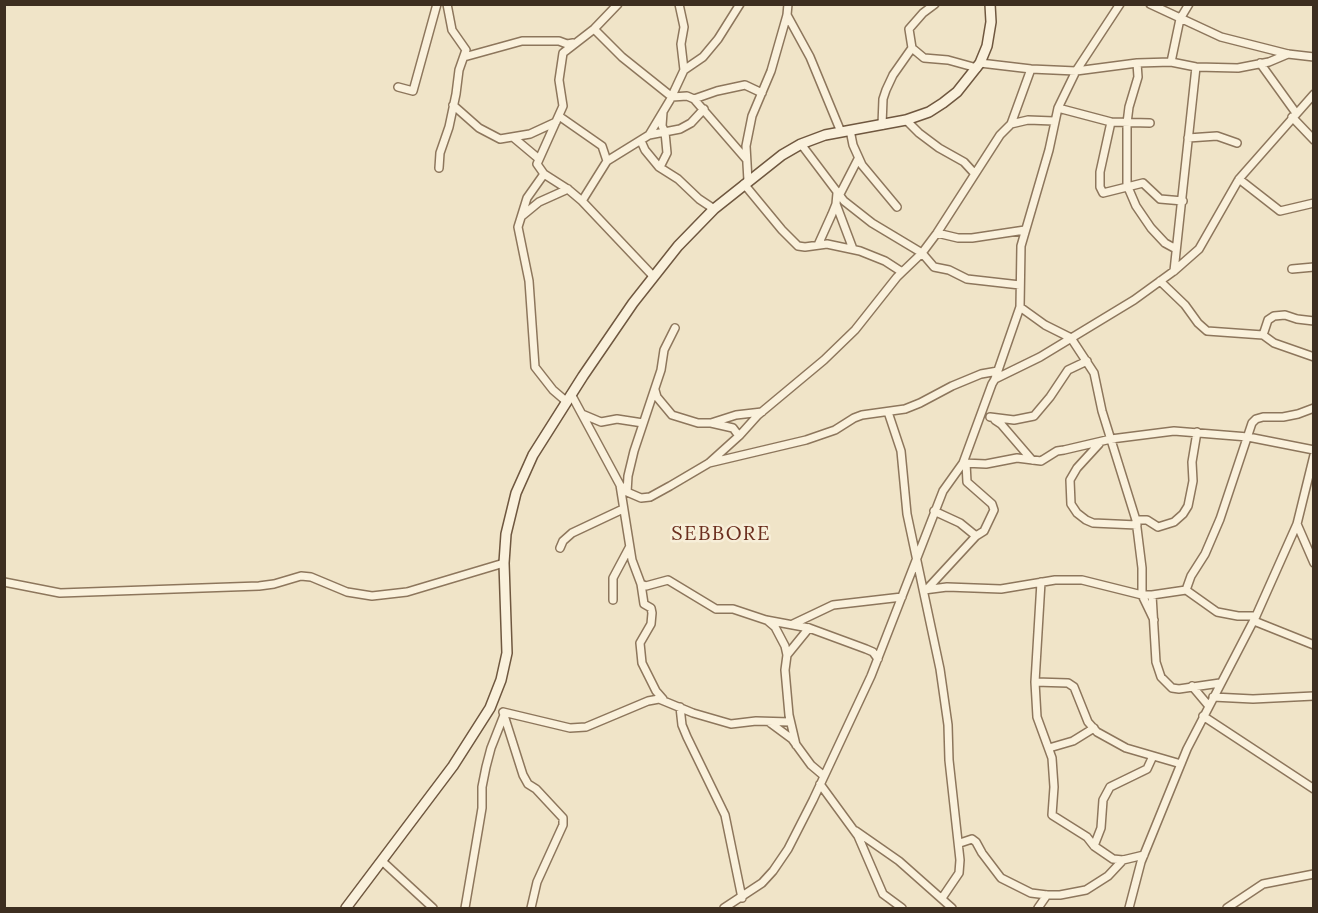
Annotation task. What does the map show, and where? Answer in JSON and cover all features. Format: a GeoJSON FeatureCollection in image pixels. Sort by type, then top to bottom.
{"type":"FeatureCollection","features":[{"type":"Feature","properties":{"kind":"main road"},"geometry":{"type":"LineString","coordinates":[[346,909],[453,766],[490,708],[501,680],[507,653],[504,563],[509,520],[519,487],[533,455],[652,276],[714,209],[782,155],[801,144],[825,135],[906,120],[929,112],[957,92],[978,65],[987,46],[991,22],[990,4]]}},
{"type":"Feature","properties":{"kind":"street"},"geometry":{"type":"LineString","coordinates":[[398,87],[413,91],[436,4]]}},
{"type":"Feature","properties":{"kind":"street"},"geometry":{"type":"LineString","coordinates":[[439,168],[440,153],[449,127],[459,70],[466,50],[452,30],[447,4]]}},
{"type":"Feature","properties":{"kind":"street"},"geometry":{"type":"LineString","coordinates":[[618,4],[594,29],[563,53],[559,80],[563,106],[537,164],[544,174],[582,201],[652,276]]}},
{"type":"Feature","properties":{"kind":"street"},"geometry":{"type":"LineString","coordinates":[[582,201],[607,160],[649,135],[672,97],[684,70],[681,44],[684,27],[679,4]]}},
{"type":"Feature","properties":{"kind":"street"},"geometry":{"type":"LineString","coordinates":[[684,70],[703,57],[718,39],[740,4]]}},
{"type":"Feature","properties":{"kind":"street"},"geometry":{"type":"LineString","coordinates":[[788,4],[771,70],[752,116],[746,146],[746,182],[782,230],[798,246],[827,244],[853,249],[885,261],[902,272]]}},
{"type":"Feature","properties":{"kind":"street"},"geometry":{"type":"LineString","coordinates":[[935,4],[923,13],[909,29],[912,48],[924,58],[978,65],[1076,71],[1137,63],[1171,62],[1196,67],[1238,68],[1288,54]]}},
{"type":"Feature","properties":{"kind":"street"},"geometry":{"type":"LineString","coordinates":[[723,909],[762,883],[773,871],[800,828],[878,659],[877,651],[902,597],[943,491],[965,463],[1020,307],[1021,246],[1050,150],[1058,108],[1076,71],[1120,4]]}},
{"type":"Feature","properties":{"kind":"street"},"geometry":{"type":"LineString","coordinates":[[1150,4],[1221,37],[1288,54],[1314,57]]}},
{"type":"Feature","properties":{"kind":"street"},"geometry":{"type":"LineString","coordinates":[[1171,62],[1180,19],[1189,4]]}},
{"type":"Feature","properties":{"kind":"street"},"geometry":{"type":"LineString","coordinates":[[787,15],[810,57],[858,159],[897,207]]}},
{"type":"Feature","properties":{"kind":"street"},"geometry":{"type":"LineString","coordinates":[[594,29],[622,57],[672,97],[687,96],[694,99],[746,159]]}},
{"type":"Feature","properties":{"kind":"street"},"geometry":{"type":"LineString","coordinates":[[464,57],[522,41],[576,43]]}},
{"type":"Feature","properties":{"kind":"street"},"geometry":{"type":"LineString","coordinates":[[882,125],[883,99],[886,90],[893,75],[912,48]]}},
{"type":"Feature","properties":{"kind":"street"},"geometry":{"type":"LineString","coordinates":[[1137,63],[1138,77],[1127,123],[1128,188],[1136,206],[1151,228],[1165,243],[1176,249]]}},
{"type":"Feature","properties":{"kind":"street"},"geometry":{"type":"LineString","coordinates":[[1260,63],[1294,115],[1314,140]]}},
{"type":"Feature","properties":{"kind":"street"},"geometry":{"type":"LineString","coordinates":[[1174,271],[1196,67]]}},
{"type":"Feature","properties":{"kind":"street"},"geometry":{"type":"LineString","coordinates":[[544,174],[527,198],[518,227],[529,281],[535,368],[553,390],[569,398],[582,414],[620,485],[627,492],[641,498],[650,496],[709,463],[762,412],[824,360],[855,330],[902,272],[922,253],[938,233],[1000,135],[1011,124],[1031,69]]}},
{"type":"Feature","properties":{"kind":"street"},"geometry":{"type":"LineString","coordinates":[[694,99],[745,85],[762,93]]}},
{"type":"Feature","properties":{"kind":"street"},"geometry":{"type":"LineString","coordinates":[[995,379],[1040,357],[1134,300],[1174,271],[1199,249],[1239,179],[1314,94]]}},
{"type":"Feature","properties":{"kind":"street"},"geometry":{"type":"LineString","coordinates":[[453,105],[488,135],[500,139],[530,134],[558,119]]}},
{"type":"Feature","properties":{"kind":"street"},"geometry":{"type":"LineString","coordinates":[[1058,108],[1111,122],[1150,123]]}},
{"type":"Feature","properties":{"kind":"street"},"geometry":{"type":"LineString","coordinates":[[649,135],[680,129],[691,123],[704,109]]}},
{"type":"Feature","properties":{"kind":"street"},"geometry":{"type":"LineString","coordinates":[[660,167],[667,153],[665,132],[662,126],[664,110]]}},
{"type":"Feature","properties":{"kind":"street"},"geometry":{"type":"LineString","coordinates":[[558,119],[602,146],[607,160]]}},
{"type":"Feature","properties":{"kind":"street"},"geometry":{"type":"LineString","coordinates":[[906,120],[939,148],[964,162],[975,174]]}},
{"type":"Feature","properties":{"kind":"street"},"geometry":{"type":"LineString","coordinates":[[1011,124],[1028,120],[1054,121]]}},
{"type":"Feature","properties":{"kind":"street"},"geometry":{"type":"LineString","coordinates":[[1111,122],[1100,172],[1100,187],[1103,193],[1143,183],[1160,199],[1183,201]]}},
{"type":"Feature","properties":{"kind":"street"},"geometry":{"type":"LineString","coordinates":[[1188,138],[1217,136],[1237,143]]}},
{"type":"Feature","properties":{"kind":"street"},"geometry":{"type":"LineString","coordinates":[[514,138],[539,159]]}},
{"type":"Feature","properties":{"kind":"street"},"geometry":{"type":"LineString","coordinates":[[641,141],[645,150],[660,167],[714,209]]}},
{"type":"Feature","properties":{"kind":"street"},"geometry":{"type":"LineString","coordinates":[[801,144],[838,194],[872,223],[922,253],[934,267],[949,270],[967,279],[1020,285]]}},
{"type":"Feature","properties":{"kind":"street"},"geometry":{"type":"LineString","coordinates":[[631,147],[645,150]]}},
{"type":"Feature","properties":{"kind":"street"},"geometry":{"type":"LineString","coordinates":[[818,245],[838,194],[858,159]]}},
{"type":"Feature","properties":{"kind":"street"},"geometry":{"type":"LineString","coordinates":[[1239,179],[1280,212],[1314,203]]}},
{"type":"Feature","properties":{"kind":"street"},"geometry":{"type":"LineString","coordinates":[[522,216],[539,202],[568,189]]}},
{"type":"Feature","properties":{"kind":"street"},"geometry":{"type":"LineString","coordinates":[[836,204],[853,249]]}},
{"type":"Feature","properties":{"kind":"street"},"geometry":{"type":"LineString","coordinates":[[938,233],[958,238],[972,238],[1025,230]]}},
{"type":"Feature","properties":{"kind":"street"},"geometry":{"type":"LineString","coordinates":[[1292,269],[1314,267]]}},
{"type":"Feature","properties":{"kind":"street"},"geometry":{"type":"LineString","coordinates":[[1160,281],[1207,331],[1263,336],[1274,343],[1314,357]]}},
{"type":"Feature","properties":{"kind":"street"},"geometry":{"type":"LineString","coordinates":[[1020,307],[1045,325],[1071,338],[1094,373],[1111,439],[1137,523],[1142,568],[1142,595],[1154,620]]}},
{"type":"Feature","properties":{"kind":"street"},"geometry":{"type":"LineString","coordinates":[[1263,336],[1268,320],[1274,316],[1286,315],[1314,321]]}},
{"type":"Feature","properties":{"kind":"street"},"geometry":{"type":"LineString","coordinates":[[627,492],[631,462],[661,370],[664,350],[675,328]]}},
{"type":"Feature","properties":{"kind":"street"},"geometry":{"type":"LineString","coordinates":[[990,417],[1014,420],[1034,416],[1068,370],[1087,361]]}},
{"type":"Feature","properties":{"kind":"street"},"geometry":{"type":"LineString","coordinates":[[709,463],[786,446],[835,430],[854,418],[913,406],[981,374],[998,371]]}},
{"type":"Feature","properties":{"kind":"street"},"geometry":{"type":"LineString","coordinates":[[655,387],[657,397],[672,415],[698,423],[711,423],[733,428],[739,436]]}},
{"type":"Feature","properties":{"kind":"street"},"geometry":{"type":"LineString","coordinates":[[1186,590],[1220,519],[1252,423],[1256,419],[1298,414],[1314,408]]}},
{"type":"Feature","properties":{"kind":"street"},"geometry":{"type":"LineString","coordinates":[[711,423],[736,415],[762,412]]}},
{"type":"Feature","properties":{"kind":"street"},"geometry":{"type":"LineString","coordinates":[[888,412],[901,451],[907,514],[916,562],[926,589],[948,725],[960,843],[959,873],[942,898]]}},
{"type":"Feature","properties":{"kind":"street"},"geometry":{"type":"LineString","coordinates":[[582,414],[601,422],[617,419],[643,423]]}},
{"type":"Feature","properties":{"kind":"street"},"geometry":{"type":"LineString","coordinates":[[981,414],[1001,423],[1032,460]]}},
{"type":"Feature","properties":{"kind":"street"},"geometry":{"type":"LineString","coordinates":[[965,463],[986,464],[1017,458],[1041,461],[1057,451],[1111,439],[1174,431],[1248,437],[1314,450]]}},
{"type":"Feature","properties":{"kind":"street"},"geometry":{"type":"LineString","coordinates":[[1101,442],[1077,468],[1070,480],[1071,504],[1077,513],[1093,523],[1128,526],[1147,520],[1158,527],[1174,522],[1188,506],[1193,481],[1192,462],[1197,432]]}},
{"type":"Feature","properties":{"kind":"street"},"geometry":{"type":"LineString","coordinates":[[1129,909],[1144,855],[1180,764],[1255,618],[1297,524],[1313,457]]}},
{"type":"Feature","properties":{"kind":"street"},"geometry":{"type":"LineString","coordinates":[[926,589],[976,536],[984,531],[994,510],[992,504],[968,482],[965,463]]}},
{"type":"Feature","properties":{"kind":"street"},"geometry":{"type":"LineString","coordinates":[[620,485],[629,535],[629,548],[641,584],[644,604],[651,608],[652,613],[651,624],[640,644],[641,657],[648,676],[664,701]]}},
{"type":"Feature","properties":{"kind":"street"},"geometry":{"type":"LineString","coordinates":[[560,548],[562,541],[572,533],[623,509]]}},
{"type":"Feature","properties":{"kind":"street"},"geometry":{"type":"LineString","coordinates":[[934,511],[960,523],[976,536]]}},
{"type":"Feature","properties":{"kind":"street"},"geometry":{"type":"LineString","coordinates":[[1297,524],[1314,563]]}},
{"type":"Feature","properties":{"kind":"street"},"geometry":{"type":"LineString","coordinates":[[613,600],[613,578],[629,548]]}},
{"type":"Feature","properties":{"kind":"street"},"geometry":{"type":"LineString","coordinates":[[4,582],[60,593],[259,586],[301,576],[311,577],[347,592],[372,596],[407,592],[504,563]]}},
{"type":"Feature","properties":{"kind":"street"},"geometry":{"type":"LineString","coordinates":[[641,584],[646,586],[668,580],[716,609],[733,609],[766,620],[809,628],[877,651]]}},
{"type":"Feature","properties":{"kind":"street"},"geometry":{"type":"LineString","coordinates":[[926,589],[947,587],[1001,589],[1041,582],[1082,580],[1142,595],[1186,590],[1217,612],[1255,618],[1314,645]]}},
{"type":"Feature","properties":{"kind":"street"},"geometry":{"type":"LineString","coordinates":[[1041,582],[1035,682],[1037,717],[1049,748],[1054,771],[1052,815],[1087,837],[1094,846],[1113,859],[1123,860],[1144,855]]}},
{"type":"Feature","properties":{"kind":"street"},"geometry":{"type":"LineString","coordinates":[[1152,595],[1156,662],[1161,677],[1172,688],[1179,689],[1220,683]]}},
{"type":"Feature","properties":{"kind":"street"},"geometry":{"type":"LineString","coordinates":[[793,624],[833,605],[902,597]]}},
{"type":"Feature","properties":{"kind":"street"},"geometry":{"type":"LineString","coordinates":[[766,620],[775,627],[782,638],[787,655],[785,670],[790,722],[796,745]]}},
{"type":"Feature","properties":{"kind":"street"},"geometry":{"type":"LineString","coordinates":[[787,655],[809,628]]}},
{"type":"Feature","properties":{"kind":"street"},"geometry":{"type":"LineString","coordinates":[[1035,682],[1068,683],[1074,687],[1088,722],[1114,743],[1180,764]]}},
{"type":"Feature","properties":{"kind":"street"},"geometry":{"type":"LineString","coordinates":[[1192,686],[1209,705]]}},
{"type":"Feature","properties":{"kind":"street"},"geometry":{"type":"LineString","coordinates":[[1213,697],[1252,699],[1314,696]]}},
{"type":"Feature","properties":{"kind":"street"},"geometry":{"type":"LineString","coordinates":[[490,708],[504,714],[570,728],[586,727],[648,701],[659,699],[731,724],[756,721],[790,722]]}},
{"type":"Feature","properties":{"kind":"street"},"geometry":{"type":"LineString","coordinates":[[680,707],[682,725],[725,815],[742,898]]}},
{"type":"Feature","properties":{"kind":"street"},"geometry":{"type":"LineString","coordinates":[[465,909],[481,817],[482,787],[486,767],[504,714]]}},
{"type":"Feature","properties":{"kind":"street"},"geometry":{"type":"LineString","coordinates":[[504,714],[523,775],[528,784],[536,789],[563,818],[563,825],[537,882],[531,909]]}},
{"type":"Feature","properties":{"kind":"street"},"geometry":{"type":"LineString","coordinates":[[1203,716],[1314,789]]}},
{"type":"Feature","properties":{"kind":"street"},"geometry":{"type":"LineString","coordinates":[[769,722],[792,739],[812,765],[824,776]]}},
{"type":"Feature","properties":{"kind":"street"},"geometry":{"type":"LineString","coordinates":[[1049,748],[1073,741],[1094,728]]}},
{"type":"Feature","properties":{"kind":"street"},"geometry":{"type":"LineString","coordinates":[[1094,846],[1101,828],[1103,800],[1110,787],[1147,769],[1153,756]]}},
{"type":"Feature","properties":{"kind":"street"},"geometry":{"type":"LineString","coordinates":[[820,784],[858,836],[883,894],[902,909]]}},
{"type":"Feature","properties":{"kind":"street"},"geometry":{"type":"LineString","coordinates":[[851,828],[899,861],[952,909]]}},
{"type":"Feature","properties":{"kind":"street"},"geometry":{"type":"LineString","coordinates":[[960,843],[972,839],[1001,878],[1031,893],[1047,895],[1060,896],[1086,890],[1108,876],[1123,860]]}},
{"type":"Feature","properties":{"kind":"street"},"geometry":{"type":"LineString","coordinates":[[382,861],[433,909]]}},
{"type":"Feature","properties":{"kind":"street"},"geometry":{"type":"LineString","coordinates":[[1227,909],[1263,885],[1314,874]]}},
{"type":"Feature","properties":{"kind":"street"},"geometry":{"type":"LineString","coordinates":[[1038,909],[1047,895]]}},
{"type":"Feature","properties":{"kind":"district","name":"SEBBORE"},"geometry":{"type":"Point","coordinates":[721,534]}}]}
